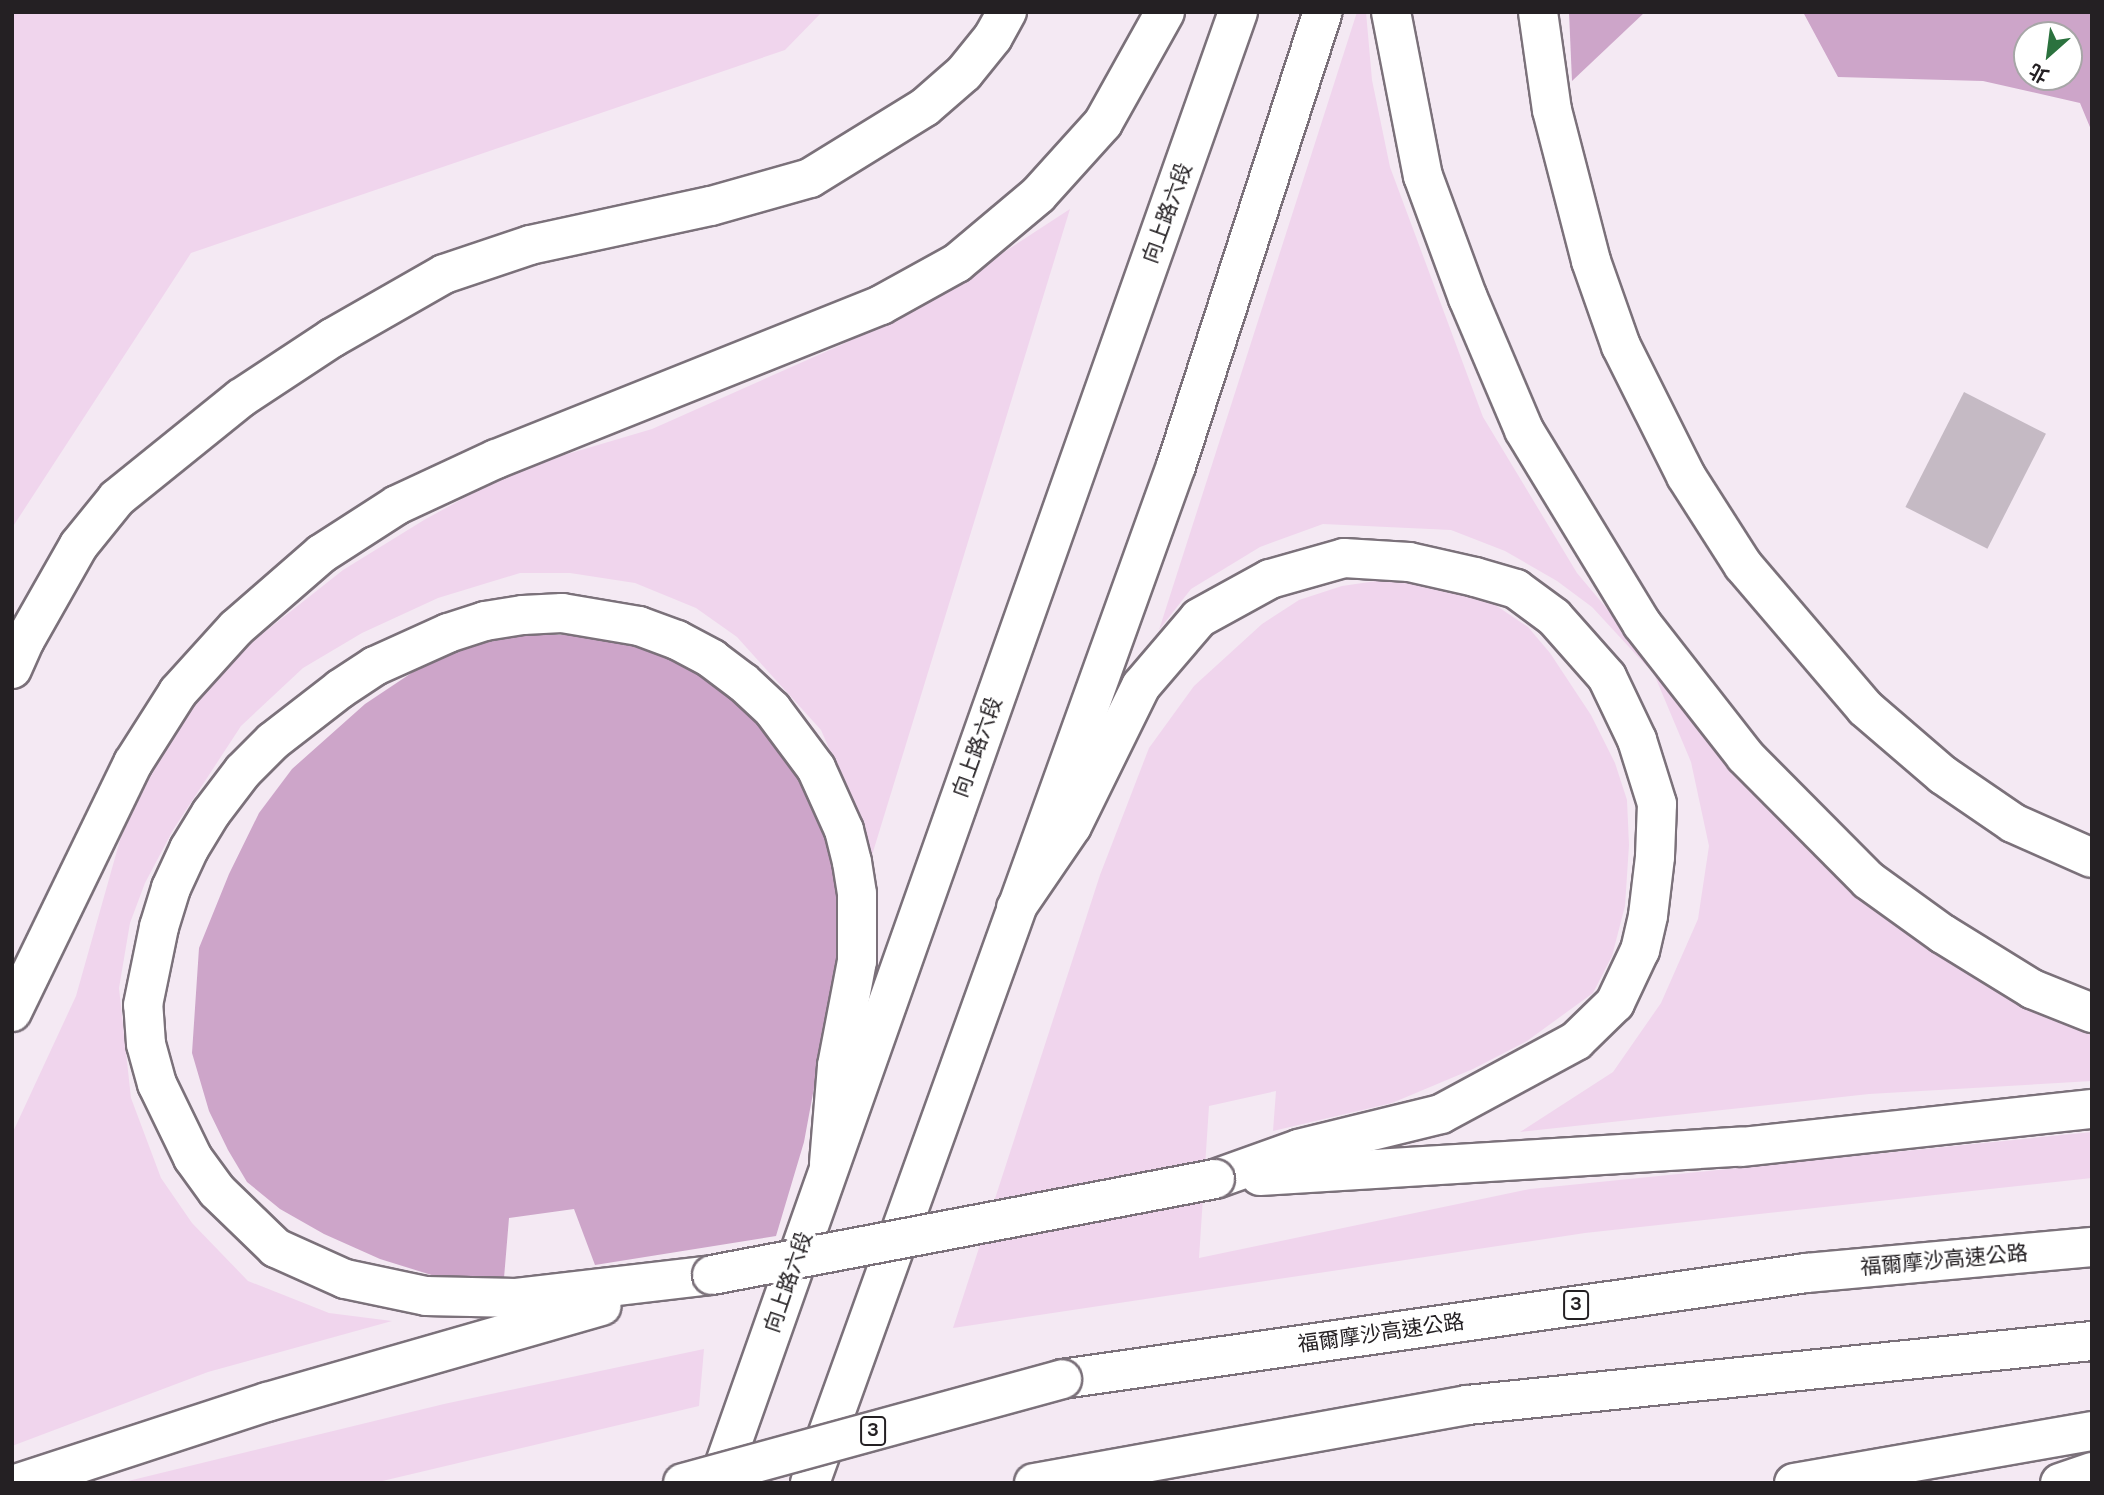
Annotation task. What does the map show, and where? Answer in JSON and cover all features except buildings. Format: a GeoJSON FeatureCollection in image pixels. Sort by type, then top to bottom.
{"type":"FeatureCollection","features":[{"type":"Feature","properties":{"kind":"main road"},"geometry":{"type":"LineString","coordinates":[[12,669],[79,545],[117,498],[241,398],[286,368],[444,274],[530,245],[711,206],[810,178],[925,107],[964,73],[993,37],[1007,12]]}},
{"type":"Feature","properties":{"kind":"main road"},"geometry":{"type":"LineString","coordinates":[[12,1012],[133,763],[178,692],[236,628],[321,554],[397,505],[496,459],[870,310],[957,263],[1038,195],[1103,123],[1165,12]]}},
{"type":"Feature","properties":{"kind":"main road","name":"向上路六段"},"geometry":{"type":"LineString","coordinates":[[718,1483],[1238,12]]}},
{"type":"Feature","properties":{"kind":"main road"},"geometry":{"type":"LineString","coordinates":[[810,1483],[1176,466],[1323,12]]}},
{"type":"Feature","properties":{"kind":"main road"},"geometry":{"type":"LineString","coordinates":[[1391,12],[1423,176],[1468,298],[1524,430],[1642,624],[1745,756],[1868,880],[1942,934],[2032,989],[2092,1013]]}},
{"type":"Feature","properties":{"kind":"main road"},"geometry":{"type":"LineString","coordinates":[[1538,12],[1552,110],[1591,261],[1621,346],[1686,476],[1742,565],[1865,708],[1943,775],[2013,823],[2092,858]]}},
{"type":"Feature","properties":{"kind":"main road"},"geometry":{"type":"LineString","coordinates":[[1016,908],[1072,826],[1141,686],[1199,618],[1270,579],[1344,558],[1409,562],[1516,589],[1554,617],[1607,677],[1637,740],[1657,804],[1655,858],[1648,916],[1640,950],[1615,1003],[1576,1041],[1441,1114],[1299,1149],[1215,1179]]}},
{"type":"Feature","properties":{"kind":"main road"},"geometry":{"type":"LineString","coordinates":[[829,1164],[837,1066],[857,961],[858,906],[844,830],[816,768],[772,709],[743,682],[712,659],[677,640],[639,626],[575,614],[523,615],[485,621],[448,633],[375,666],[340,689],[274,741],[243,771],[211,813],[189,849],[171,888],[159,927],[143,1004],[146,1045],[157,1084],[193,1158],[217,1191],[276,1248],[345,1279],[415,1295],[471,1299],[516,1298],[712,1275],[1215,1179],[1741,1147],[2092,1109]]}},
{"type":"Feature","properties":{"kind":"main road","name":"福爾摩沙高速公路"},"geometry":{"type":"LineString","coordinates":[[683,1483],[1062,1379],[1806,1273],[2092,1247]]}},
{"type":"Feature","properties":{"kind":"main road"},"geometry":{"type":"LineString","coordinates":[[19,1483],[267,1402],[712,1275]]}},
{"type":"Feature","properties":{"kind":"main road"},"geometry":{"type":"LineString","coordinates":[[1051,1478],[1467,1405],[2092,1341]]}},
{"type":"Feature","properties":{"kind":"main road"},"geometry":{"type":"LineString","coordinates":[[1794,1483],[2092,1431]]}},
{"type":"Feature","properties":{"kind":"main road"},"geometry":{"type":"LineString","coordinates":[[2060,1483],[2092,1472]]}},
{"type":"Feature","properties":{"kind":"shaded area"},"geometry":{"type":"Polygon","coordinates":[[[12,12],[822,12],[785,50],[191,253],[12,528],[12,12]]]}},
{"type":"Feature","properties":{"kind":"shaded area"},"geometry":{"type":"Polygon","coordinates":[[[1357,12],[1366,12],[1372,80],[1390,167],[1483,417],[1577,573],[1670,684],[1737,777],[1818,853],[2092,1031],[2092,1081],[1869,1094],[1520,1132],[1613,1072],[1661,1003],[1698,919],[1709,846],[1691,762],[1654,674],[1592,607],[1557,581],[1505,551],[1451,530],[1323,524],[1260,547],[1191,589],[1159,630],[1357,12]]]}},
{"type":"Feature","properties":{"kind":"shaded area"},"geometry":{"type":"Polygon","coordinates":[[[1569,12],[1645,12],[1572,81],[1569,12]]]}},
{"type":"Feature","properties":{"kind":"shaded area"},"geometry":{"type":"Polygon","coordinates":[[[1803,12],[2092,12],[2092,132],[2080,103],[2027,91],[2083,91],[2083,21],[2013,21],[2013,88],[1983,81],[1838,77],[1803,12]]]}},
{"type":"Feature","properties":{"kind":"shaded area"},"geometry":{"type":"Polygon","coordinates":[[[1070,209],[869,865],[856,810],[821,730],[737,637],[696,608],[635,583],[570,573],[520,573],[438,598],[362,633],[303,668],[241,726],[173,830],[145,883],[130,923],[119,988],[131,1098],[161,1178],[192,1223],[248,1281],[329,1313],[392,1321],[208,1372],[12,1446],[12,1134],[76,996],[122,833],[154,765],[196,697],[257,638],[343,570],[424,520],[517,469],[652,429],[841,345],[969,280],[992,260],[1070,209]]]}},
{"type":"Feature","properties":{"kind":"shaded area"},"geometry":{"type":"Polygon","coordinates":[[[1397,578],[1482,596],[1528,627],[1550,653],[1591,715],[1615,763],[1627,800],[1629,845],[1625,906],[1612,956],[1593,993],[1527,1041],[1473,1069],[1392,1103],[1273,1131],[1276,1091],[1209,1106],[1199,1258],[1530,1189],[2092,1132],[2092,1178],[1585,1233],[953,1328],[1100,875],[1149,748],[1194,686],[1262,624],[1299,600],[1342,586],[1397,578]]]}},
{"type":"Feature","properties":{"kind":"shaded area"},"geometry":{"type":"Polygon","coordinates":[[[527,635],[581,635],[655,650],[705,675],[751,716],[799,779],[827,832],[837,858],[841,942],[804,1142],[776,1236],[595,1265],[574,1209],[509,1218],[504,1278],[438,1277],[380,1259],[324,1234],[280,1209],[247,1182],[209,1111],[192,1053],[199,948],[229,874],[259,813],[292,769],[365,704],[422,666],[472,645],[527,635]]]}},
{"type":"Feature","properties":{"kind":"shaded area"},"geometry":{"type":"Polygon","coordinates":[[[704,1349],[699,1406],[374,1483],[120,1483],[444,1404],[704,1349]]]}}]}
